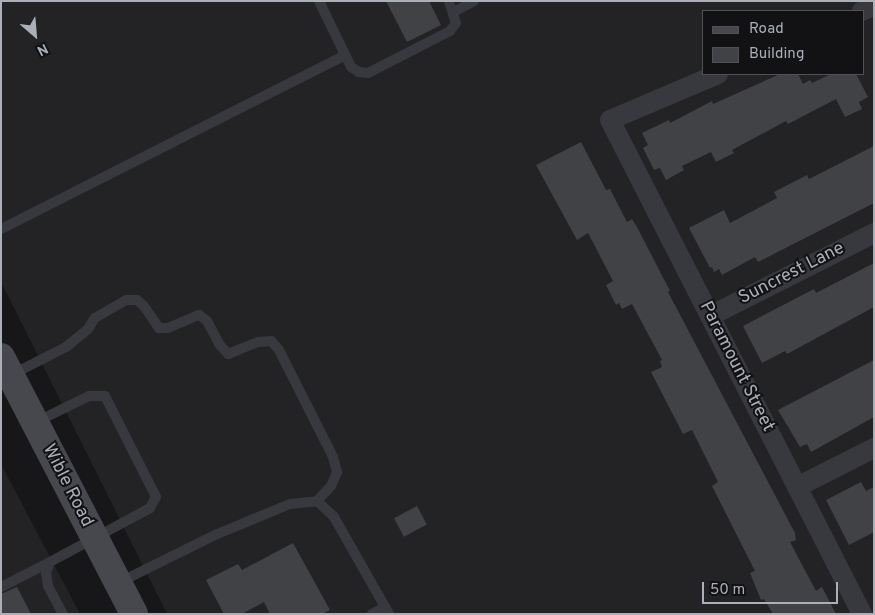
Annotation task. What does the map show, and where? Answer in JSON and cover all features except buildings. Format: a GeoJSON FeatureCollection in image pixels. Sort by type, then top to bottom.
{"type":"FeatureCollection","features":[{"type":"Feature","properties":{"kind":"street","name":"Paramount Street"},"geometry":{"type":"LineString","coordinates":[[716,75],[610,120],[862,614]]}},
{"type":"Feature","properties":{"kind":"street","name":"Suncrest Lane"},"geometry":{"type":"LineString","coordinates":[[710,316],[874,233]]}},
{"type":"Feature","properties":{"kind":"street","name":"Wible Road"},"geometry":{"type":"LineString","coordinates":[[6,366],[134,614]]}},
{"type":"Feature","properties":{"kind":"street"},"geometry":{"type":"LineString","coordinates":[[797,487],[874,448]]}},
{"type":"Feature","properties":{"kind":"lane"},"geometry":{"type":"LineString","coordinates":[[319,1],[351,67],[359,72],[368,72],[450,31],[456,23],[449,1]]}},
{"type":"Feature","properties":{"kind":"lane"},"geometry":{"type":"LineString","coordinates":[[454,12],[474,1]]}},
{"type":"Feature","properties":{"kind":"lane"},"geometry":{"type":"LineString","coordinates":[[1,229],[345,55]]}},
{"type":"Feature","properties":{"kind":"lane"},"geometry":{"type":"LineString","coordinates":[[6,366],[66,347],[88,329],[95,318],[126,300],[137,300],[144,306],[159,328],[168,328],[198,315],[207,321],[220,345],[228,354],[258,342],[271,341],[279,350],[333,456],[337,472],[331,486],[317,501],[290,504],[215,535],[118,583]]}},
{"type":"Feature","properties":{"kind":"lane"},"geometry":{"type":"LineString","coordinates":[[1,587],[150,508],[156,497],[105,396],[89,396],[35,422]]}},
{"type":"Feature","properties":{"kind":"lane"},"geometry":{"type":"LineString","coordinates":[[317,501],[334,517],[387,610],[372,614]]}},
{"type":"Feature","properties":{"kind":"lane"},"geometry":{"type":"LineString","coordinates":[[50,562],[46,573],[48,586],[63,614]]}},
{"type":"Feature","properties":{"kind":"shaded area"},"geometry":{"type":"Polygon","coordinates":[[[1,1],[874,1],[874,614],[167,614],[1,282],[1,1]]]}},
{"type":"Feature","properties":{"kind":"shaded area"},"geometry":{"type":"Polygon","coordinates":[[[1,464],[80,614],[1,614],[1,464]]]}}]}
